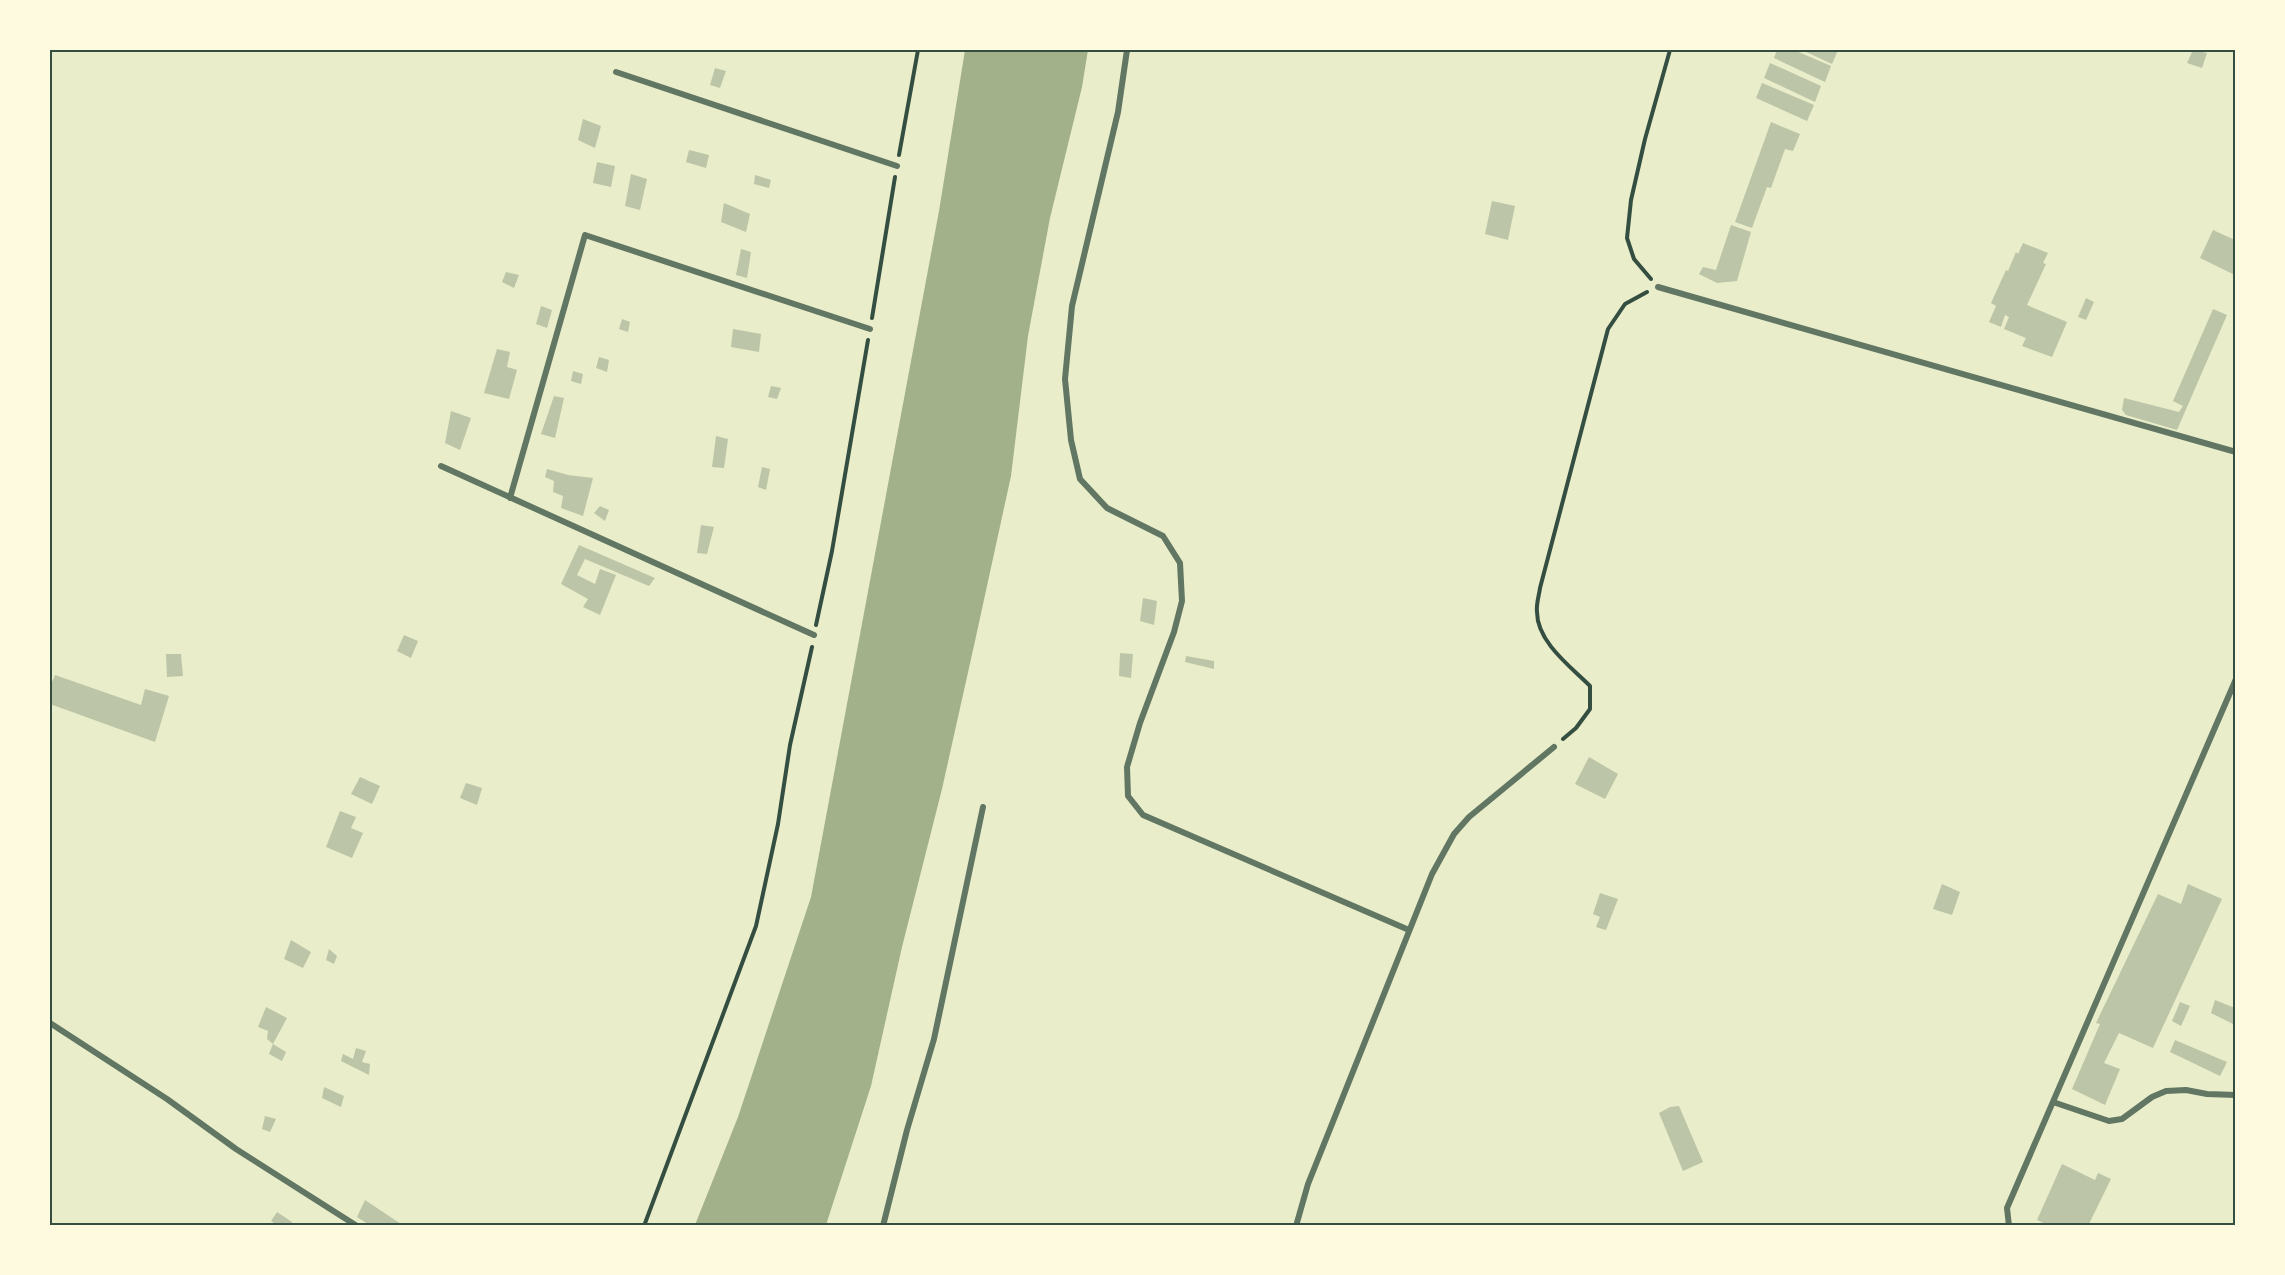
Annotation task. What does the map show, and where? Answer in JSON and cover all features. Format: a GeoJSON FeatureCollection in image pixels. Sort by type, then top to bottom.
{"type":"FeatureCollection","features":[{"type":"Feature","properties":{"kind":"street"},"geometry":{"type":"LineString","coordinates":[[1127,50],[1118,112],[1072,306],[1065,379],[1071,440],[1080,479],[1107,508],[1162,536],[1180,563],[1182,601],[1174,632],[1140,723],[1127,767],[1128,796],[1143,815],[1410,930]]}},
{"type":"Feature","properties":{"kind":"street"},"geometry":{"type":"LineString","coordinates":[[616,72],[897,166]]}},
{"type":"Feature","properties":{"kind":"street"},"geometry":{"type":"LineString","coordinates":[[510,498],[585,235],[870,329]]}},
{"type":"Feature","properties":{"kind":"street"},"geometry":{"type":"LineString","coordinates":[[1658,287],[2235,452]]}},
{"type":"Feature","properties":{"kind":"street"},"geometry":{"type":"LineString","coordinates":[[441,466],[814,635]]}},
{"type":"Feature","properties":{"kind":"street"},"geometry":{"type":"LineString","coordinates":[[2008,1226],[2007,1208],[2235,679]]}},
{"type":"Feature","properties":{"kind":"street"},"geometry":{"type":"LineString","coordinates":[[1296,1226],[1308,1184],[1432,874],[1454,834],[1469,817],[1554,747]]}},
{"type":"Feature","properties":{"kind":"street"},"geometry":{"type":"LineString","coordinates":[[883,1226],[907,1130],[934,1039],[983,807]]}},
{"type":"Feature","properties":{"kind":"street"},"geometry":{"type":"LineString","coordinates":[[50,1023],[167,1099],[236,1149],[357,1226]]}},
{"type":"Feature","properties":{"kind":"street"},"geometry":{"type":"LineString","coordinates":[[2053,1102],[2109,1121],[2122,1119],[2152,1097],[2166,1091],[2186,1090],[2206,1094],[2235,1095]]}},
{"type":"Feature","properties":{"kind":"path"},"geometry":{"type":"LineString","coordinates":[[1554,747],[1576,728],[1590,710],[1590,686],[1555,651],[1540,628],[1536,613],[1539,588],[1608,330],[1625,304],[1658,287],[1634,259],[1627,238],[1631,200],[1640,160],[1671,50]]}},
{"type":"Feature","properties":{"kind":"shaded area"},"geometry":{"type":"Polygon","coordinates":[[[965,50],[1088,50],[1082,87],[1050,218],[1028,336],[1011,476],[942,789],[902,947],[871,1086],[826,1225],[695,1225],[738,1117],[811,897],[939,211],[965,50]]]}},
{"type":"Feature","properties":{"kind":"building"},"geometry":{"type":"Polygon","coordinates":[[[1777,50],[1794,50],[1831,66],[1825,82],[1774,58],[1777,50]]]}},
{"type":"Feature","properties":{"kind":"building"},"geometry":{"type":"Polygon","coordinates":[[[1802,50],[1838,50],[1832,64],[1802,50]]]}},
{"type":"Feature","properties":{"kind":"building"},"geometry":{"type":"Polygon","coordinates":[[[2193,50],[2207,53],[2202,68],[2187,63],[2193,50]]]}},
{"type":"Feature","properties":{"kind":"building"},"geometry":{"type":"Polygon","coordinates":[[[1770,63],[1821,86],[1815,102],[1764,78],[1770,63]]]}},
{"type":"Feature","properties":{"kind":"building"},"geometry":{"type":"Polygon","coordinates":[[[715,68],[726,71],[720,88],[710,85],[715,68]]]}},
{"type":"Feature","properties":{"kind":"building"},"geometry":{"type":"Polygon","coordinates":[[[1762,83],[1814,105],[1807,121],[1756,98],[1762,83]]]}},
{"type":"Feature","properties":{"kind":"building"},"geometry":{"type":"Polygon","coordinates":[[[583,119],[601,126],[595,148],[578,140],[583,119]]]}},
{"type":"Feature","properties":{"kind":"building"},"geometry":{"type":"Polygon","coordinates":[[[1771,122],[1800,134],[1793,151],[1785,149],[1771,188],[1767,187],[1752,228],[1735,222],[1771,122]]]}},
{"type":"Feature","properties":{"kind":"building"},"geometry":{"type":"Polygon","coordinates":[[[689,150],[709,155],[706,168],[686,162],[689,150]]]}},
{"type":"Feature","properties":{"kind":"building"},"geometry":{"type":"Polygon","coordinates":[[[597,162],[615,166],[611,187],[593,183],[597,162]]]}},
{"type":"Feature","properties":{"kind":"building"},"geometry":{"type":"Polygon","coordinates":[[[631,174],[647,179],[640,210],[625,206],[631,174]]]}},
{"type":"Feature","properties":{"kind":"building"},"geometry":{"type":"Polygon","coordinates":[[[755,175],[771,180],[769,188],[754,184],[755,175]]]}},
{"type":"Feature","properties":{"kind":"building"},"geometry":{"type":"Polygon","coordinates":[[[1492,201],[1515,206],[1508,240],[1485,234],[1492,201]]]}},
{"type":"Feature","properties":{"kind":"building"},"geometry":{"type":"Polygon","coordinates":[[[724,203],[750,214],[746,232],[721,222],[724,203]]]}},
{"type":"Feature","properties":{"kind":"building"},"geometry":{"type":"Polygon","coordinates":[[[1731,225],[1751,232],[1737,281],[1717,283],[1699,274],[1703,267],[1716,270],[1731,225]]]}},
{"type":"Feature","properties":{"kind":"building"},"geometry":{"type":"Polygon","coordinates":[[[2213,230],[2235,240],[2235,275],[2200,258],[2213,230]]]}},
{"type":"Feature","properties":{"kind":"building"},"geometry":{"type":"Polygon","coordinates":[[[2023,243],[2048,253],[2043,263],[2046,264],[2027,305],[2067,322],[2052,357],[2022,346],[2026,338],[2004,329],[2009,317],[2005,315],[2001,327],[1989,322],[1996,306],[1991,303],[2006,270],[2008,271],[2016,252],[2018,254],[2023,243]]]}},
{"type":"Feature","properties":{"kind":"building"},"geometry":{"type":"Polygon","coordinates":[[[741,249],[751,252],[747,278],[736,275],[741,249]]]}},
{"type":"Feature","properties":{"kind":"building"},"geometry":{"type":"Polygon","coordinates":[[[506,272],[519,275],[514,288],[502,282],[506,272]]]}},
{"type":"Feature","properties":{"kind":"building"},"geometry":{"type":"Polygon","coordinates":[[[2086,298],[2094,302],[2086,320],[2078,317],[2086,298]]]}},
{"type":"Feature","properties":{"kind":"building"},"geometry":{"type":"Polygon","coordinates":[[[541,306],[552,310],[547,328],[536,324],[541,306]]]}},
{"type":"Feature","properties":{"kind":"building"},"geometry":{"type":"Polygon","coordinates":[[[2213,309],[2227,315],[2177,430],[2126,415],[2122,410],[2124,398],[2179,412],[2183,406],[2173,401],[2213,309]]]}},
{"type":"Feature","properties":{"kind":"building"},"geometry":{"type":"Polygon","coordinates":[[[622,319],[630,322],[628,332],[619,329],[622,319]]]}},
{"type":"Feature","properties":{"kind":"building"},"geometry":{"type":"Polygon","coordinates":[[[733,329],[761,334],[759,352],[731,347],[733,329]]]}},
{"type":"Feature","properties":{"kind":"building"},"geometry":{"type":"Polygon","coordinates":[[[497,349],[510,352],[507,367],[517,370],[509,399],[484,393],[497,349]]]}},
{"type":"Feature","properties":{"kind":"building"},"geometry":{"type":"Polygon","coordinates":[[[599,357],[609,360],[607,372],[596,368],[599,357]]]}},
{"type":"Feature","properties":{"kind":"building"},"geometry":{"type":"Polygon","coordinates":[[[573,371],[583,374],[581,384],[571,381],[573,371]]]}},
{"type":"Feature","properties":{"kind":"building"},"geometry":{"type":"Polygon","coordinates":[[[771,386],[781,388],[777,399],[768,397],[771,386]]]}},
{"type":"Feature","properties":{"kind":"building"},"geometry":{"type":"Polygon","coordinates":[[[554,396],[564,398],[555,438],[541,434],[554,396]]]}},
{"type":"Feature","properties":{"kind":"building"},"geometry":{"type":"Polygon","coordinates":[[[451,411],[471,418],[460,450],[445,443],[451,411]]]}},
{"type":"Feature","properties":{"kind":"building"},"geometry":{"type":"Polygon","coordinates":[[[716,436],[728,439],[724,468],[712,467],[716,436]]]}},
{"type":"Feature","properties":{"kind":"building"},"geometry":{"type":"Polygon","coordinates":[[[762,467],[770,469],[766,490],[758,487],[762,467]]]}},
{"type":"Feature","properties":{"kind":"building"},"geometry":{"type":"Polygon","coordinates":[[[547,469],[568,475],[593,478],[583,516],[561,508],[563,496],[553,492],[554,481],[545,477],[547,469]]]}},
{"type":"Feature","properties":{"kind":"building"},"geometry":{"type":"Polygon","coordinates":[[[600,506],[609,510],[605,521],[594,513],[600,506]]]}},
{"type":"Feature","properties":{"kind":"building"},"geometry":{"type":"Polygon","coordinates":[[[701,525],[714,527],[707,554],[697,553],[701,525]]]}},
{"type":"Feature","properties":{"kind":"building"},"geometry":{"type":"Polygon","coordinates":[[[579,545],[655,578],[649,586],[585,559],[577,575],[595,584],[600,569],[616,575],[600,615],[583,607],[588,599],[561,584],[579,545]]]}},
{"type":"Feature","properties":{"kind":"building"},"geometry":{"type":"Polygon","coordinates":[[[1143,598],[1157,601],[1154,625],[1140,621],[1143,598]]]}},
{"type":"Feature","properties":{"kind":"building"},"geometry":{"type":"Polygon","coordinates":[[[404,635],[418,641],[411,658],[397,651],[404,635]]]}},
{"type":"Feature","properties":{"kind":"building"},"geometry":{"type":"Polygon","coordinates":[[[1120,653],[1133,654],[1131,678],[1119,676],[1120,653]]]}},
{"type":"Feature","properties":{"kind":"building"},"geometry":{"type":"Polygon","coordinates":[[[166,654],[181,654],[183,676],[167,677],[166,654]]]}},
{"type":"Feature","properties":{"kind":"building"},"geometry":{"type":"Polygon","coordinates":[[[1186,656],[1214,661],[1214,669],[1185,662],[1186,656]]]}},
{"type":"Feature","properties":{"kind":"building"},"geometry":{"type":"Polygon","coordinates":[[[55,675],[141,705],[145,689],[169,696],[155,742],[50,704],[50,687],[55,675]]]}},
{"type":"Feature","properties":{"kind":"building"},"geometry":{"type":"Polygon","coordinates":[[[1589,757],[1618,774],[1605,799],[1575,784],[1589,757]]]}},
{"type":"Feature","properties":{"kind":"building"},"geometry":{"type":"Polygon","coordinates":[[[360,777],[380,786],[372,804],[351,794],[360,777]]]}},
{"type":"Feature","properties":{"kind":"building"},"geometry":{"type":"Polygon","coordinates":[[[466,783],[482,788],[477,805],[460,798],[466,783]]]}},
{"type":"Feature","properties":{"kind":"building"},"geometry":{"type":"Polygon","coordinates":[[[340,811],[356,817],[351,828],[363,833],[352,858],[326,847],[340,811]]]}},
{"type":"Feature","properties":{"kind":"building"},"geometry":{"type":"Polygon","coordinates":[[[1942,884],[1960,892],[1952,915],[1933,909],[1942,884]]]}},
{"type":"Feature","properties":{"kind":"building"},"geometry":{"type":"Polygon","coordinates":[[[2188,884],[2222,899],[2153,1048],[2119,1033],[2104,1063],[2120,1069],[2105,1105],[2072,1089],[2100,1024],[2096,1023],[2158,894],[2181,904],[2188,884]]]}},
{"type":"Feature","properties":{"kind":"building"},"geometry":{"type":"Polygon","coordinates":[[[1600,893],[1618,899],[1606,930],[1596,927],[1600,917],[1593,914],[1600,893]]]}},
{"type":"Feature","properties":{"kind":"building"},"geometry":{"type":"Polygon","coordinates":[[[291,940],[311,952],[303,968],[284,959],[291,940]]]}},
{"type":"Feature","properties":{"kind":"building"},"geometry":{"type":"Polygon","coordinates":[[[329,949],[337,956],[334,964],[326,960],[329,949]]]}},
{"type":"Feature","properties":{"kind":"building"},"geometry":{"type":"Polygon","coordinates":[[[2215,1000],[2235,1008],[2235,1025],[2211,1013],[2215,1000]]]}},
{"type":"Feature","properties":{"kind":"building"},"geometry":{"type":"Polygon","coordinates":[[[2180,1002],[2190,1006],[2181,1026],[2172,1021],[2180,1002]]]}},
{"type":"Feature","properties":{"kind":"building"},"geometry":{"type":"Polygon","coordinates":[[[266,1007],[287,1018],[273,1044],[267,1039],[268,1031],[258,1027],[266,1007]]]}},
{"type":"Feature","properties":{"kind":"building"},"geometry":{"type":"Polygon","coordinates":[[[2175,1040],[2227,1062],[2220,1076],[2170,1052],[2175,1040]]]}},
{"type":"Feature","properties":{"kind":"building"},"geometry":{"type":"Polygon","coordinates":[[[273,1044],[286,1052],[282,1061],[269,1054],[273,1044]]]}},
{"type":"Feature","properties":{"kind":"building"},"geometry":{"type":"Polygon","coordinates":[[[356,1048],[366,1051],[362,1062],[370,1064],[369,1075],[341,1061],[343,1054],[353,1059],[356,1048]]]}},
{"type":"Feature","properties":{"kind":"building"},"geometry":{"type":"Polygon","coordinates":[[[324,1087],[344,1096],[341,1107],[322,1098],[324,1087]]]}},
{"type":"Feature","properties":{"kind":"building"},"geometry":{"type":"Polygon","coordinates":[[[1679,1106],[1703,1162],[1683,1171],[1659,1113],[1670,1107],[1679,1106]]]}},
{"type":"Feature","properties":{"kind":"building"},"geometry":{"type":"Polygon","coordinates":[[[265,1116],[276,1119],[270,1132],[262,1129],[265,1116]]]}},
{"type":"Feature","properties":{"kind":"building"},"geometry":{"type":"Polygon","coordinates":[[[2062,1164],[2095,1180],[2098,1173],[2111,1179],[2088,1226],[2050,1226],[2037,1220],[2062,1164]]]}},
{"type":"Feature","properties":{"kind":"building"},"geometry":{"type":"Polygon","coordinates":[[[365,1200],[404,1226],[371,1226],[357,1217],[365,1200]]]}},
{"type":"Feature","properties":{"kind":"building"},"geometry":{"type":"Polygon","coordinates":[[[277,1212],[292,1222],[290,1226],[279,1226],[271,1221],[277,1212]]]}}]}
